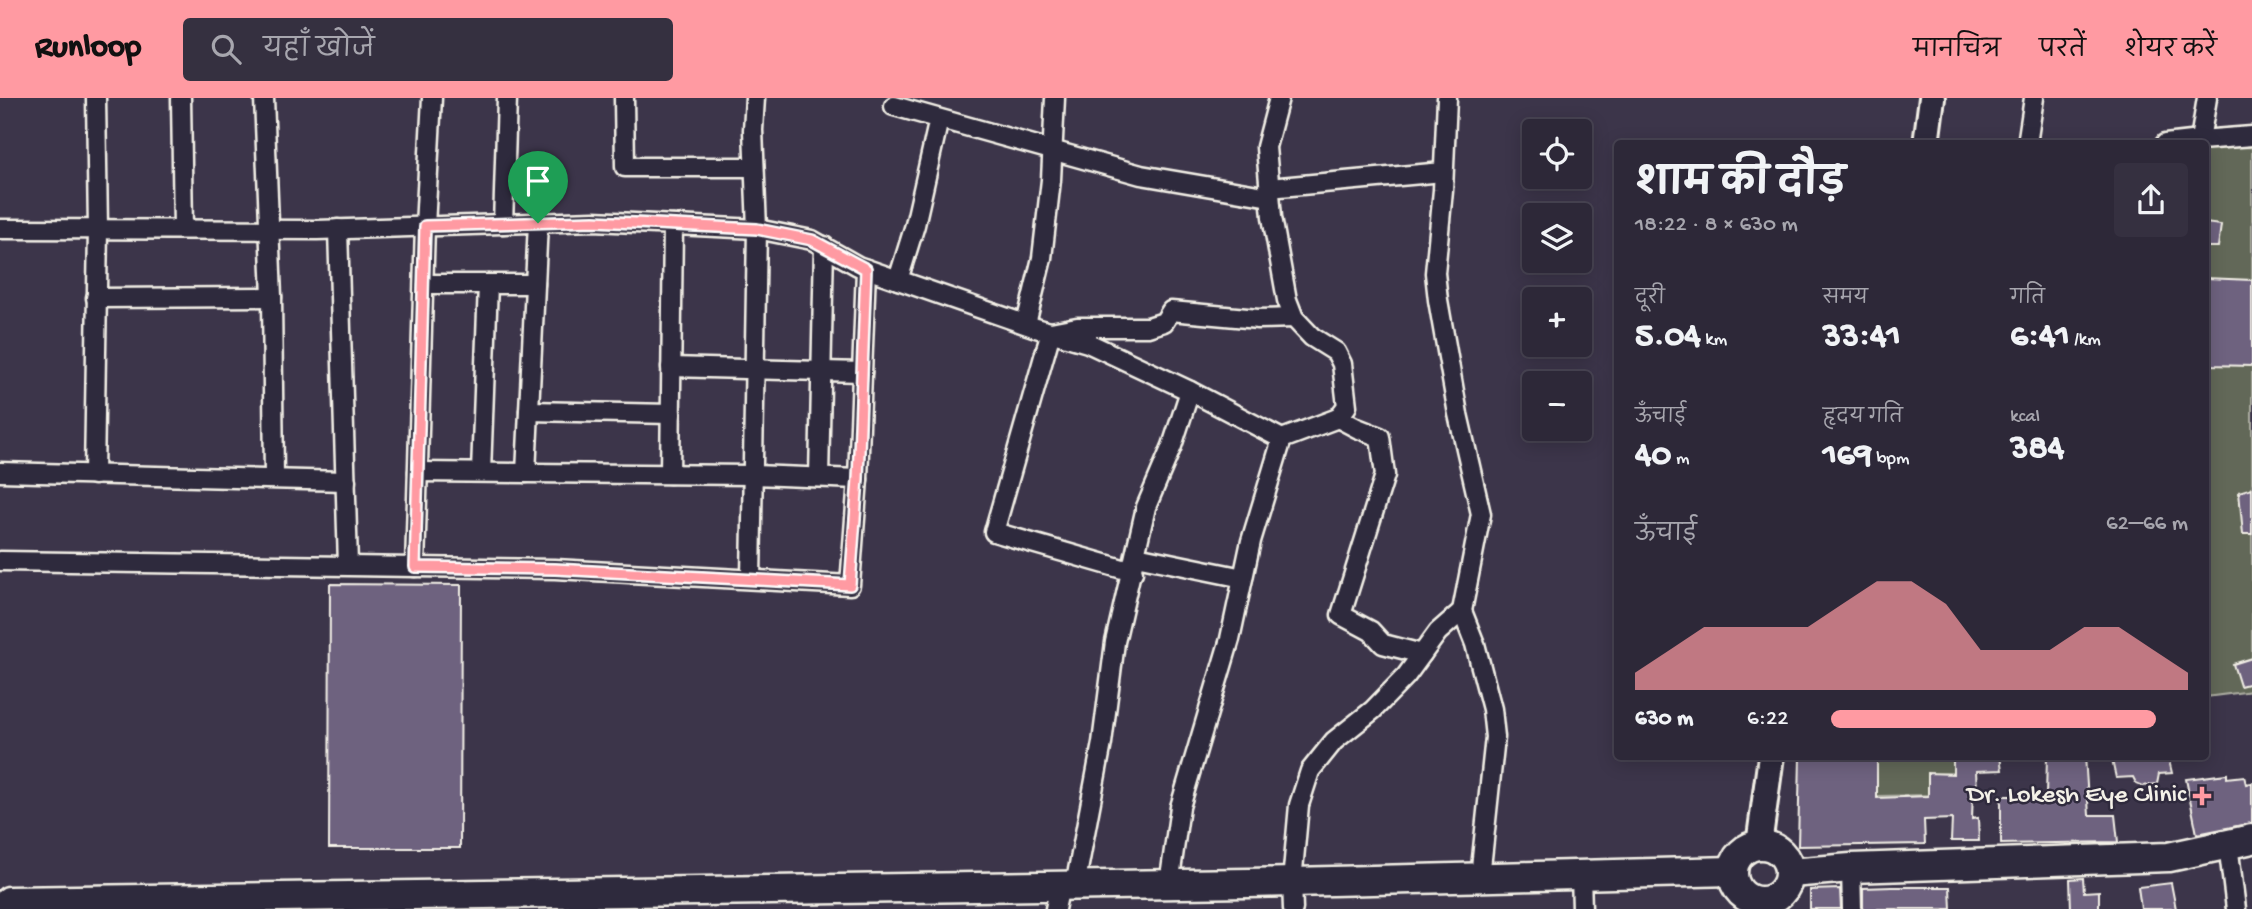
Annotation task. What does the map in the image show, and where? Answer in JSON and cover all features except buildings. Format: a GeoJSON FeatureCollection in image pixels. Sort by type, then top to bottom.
{"type":"FeatureCollection","features":[{"type":"Feature","properties":{"kind":"main road"},"geometry":{"type":"LineString","coordinates":[[1790,873],[1851,868],[2169,857],[2240,841]]}},
{"type":"Feature","properties":{"kind":"main road"},"geometry":{"type":"LineString","coordinates":[[1759,845],[1768,845],[1783,855],[1790,873],[1784,890],[1778,897],[1760,905],[1743,896],[1733,880],[1733,871],[1741,853],[1759,845]]}},
{"type":"Feature","properties":{"kind":"main road"},"geometry":{"type":"LineString","coordinates":[[7,896],[1063,894],[1169,885],[1292,896],[1480,877],[1733,871]]}},
{"type":"Feature","properties":{"kind":"street"},"geometry":{"type":"LineString","coordinates":[[94,475],[98,229],[96,98]]}},
{"type":"Feature","properties":{"kind":"street"},"geometry":{"type":"LineString","coordinates":[[181,98],[183,229]]}},
{"type":"Feature","properties":{"kind":"street"},"geometry":{"type":"LineString","coordinates":[[264,98],[272,297],[274,478]]}},
{"type":"Feature","properties":{"kind":"street"},"geometry":{"type":"LineString","coordinates":[[415,567],[425,226],[432,98]]}},
{"type":"Feature","properties":{"kind":"street"},"geometry":{"type":"LineString","coordinates":[[503,224],[508,98]]}},
{"type":"Feature","properties":{"kind":"street"},"geometry":{"type":"LineString","coordinates":[[624,98],[625,167],[754,167]]}},
{"type":"Feature","properties":{"kind":"street"},"geometry":{"type":"LineString","coordinates":[[751,579],[757,229],[755,98]]}},
{"type":"Feature","properties":{"kind":"street"},"geometry":{"type":"LineString","coordinates":[[1026,324],[1042,258],[1055,98]]}},
{"type":"Feature","properties":{"kind":"street"},"geometry":{"type":"LineString","coordinates":[[0,229],[269,230],[594,221],[757,229],[812,240],[866,269],[1088,343],[1190,391],[1282,439],[1338,418],[1347,406],[1342,364],[1336,352],[1312,337],[1294,318],[1287,300],[1270,193],[1266,147],[1279,98]]}},
{"type":"Feature","properties":{"kind":"street"},"geometry":{"type":"LineString","coordinates":[[1447,98],[1435,273],[1458,414],[1481,514],[1462,611],[1475,644],[1492,709],[1495,737],[1480,877]]}},
{"type":"Feature","properties":{"kind":"street"},"geometry":{"type":"LineString","coordinates":[[1927,140],[1932,98]]}},
{"type":"Feature","properties":{"kind":"street"},"geometry":{"type":"LineString","coordinates":[[2028,140],[2034,98]]}},
{"type":"Feature","properties":{"kind":"street"},"geometry":{"type":"LineString","coordinates":[[2207,98],[2200,140],[2252,136]]}},
{"type":"Feature","properties":{"kind":"street"},"geometry":{"type":"LineString","coordinates":[[894,106],[1052,152],[1141,174],[1270,193],[1443,172]]}},
{"type":"Feature","properties":{"kind":"street"},"geometry":{"type":"LineString","coordinates":[[898,280],[915,225],[939,119]]}},
{"type":"Feature","properties":{"kind":"street"},"geometry":{"type":"LineString","coordinates":[[526,473],[538,223]]}},
{"type":"Feature","properties":{"kind":"street"},"geometry":{"type":"LineString","coordinates":[[670,474],[673,225]]}},
{"type":"Feature","properties":{"kind":"street"},"geometry":{"type":"LineString","coordinates":[[338,229],[348,565]]}},
{"type":"Feature","properties":{"kind":"street"},"geometry":{"type":"LineString","coordinates":[[819,477],[824,246]]}},
{"type":"Feature","properties":{"kind":"street"},"geometry":{"type":"LineString","coordinates":[[0,561],[555,569],[850,585],[858,479],[866,269]]}},
{"type":"Feature","properties":{"kind":"street"},"geometry":{"type":"LineString","coordinates":[[424,284],[535,284]]}},
{"type":"Feature","properties":{"kind":"street"},"geometry":{"type":"LineString","coordinates":[[481,472],[488,284]]}},
{"type":"Feature","properties":{"kind":"street"},"geometry":{"type":"LineString","coordinates":[[96,298],[272,297]]}},
{"type":"Feature","properties":{"kind":"street"},"geometry":{"type":"LineString","coordinates":[[1051,332],[1077,327],[1148,327],[1164,322],[1171,311],[1258,319],[1294,318]]}},
{"type":"Feature","properties":{"kind":"street"},"geometry":{"type":"LineString","coordinates":[[1051,332],[994,533],[1134,564],[1243,578]]}},
{"type":"Feature","properties":{"kind":"street"},"geometry":{"type":"LineString","coordinates":[[671,367],[862,372]]}},
{"type":"Feature","properties":{"kind":"street"},"geometry":{"type":"LineString","coordinates":[[1063,894],[1102,743],[1115,642],[1146,507],[1172,446],[1190,391]]}},
{"type":"Feature","properties":{"kind":"street"},"geometry":{"type":"LineString","coordinates":[[529,411],[671,414]]}},
{"type":"Feature","properties":{"kind":"street"},"geometry":{"type":"LineString","coordinates":[[1338,418],[1380,437],[1385,475],[1367,524],[1341,615],[1371,631],[1383,644],[1422,654]]}},
{"type":"Feature","properties":{"kind":"street"},"geometry":{"type":"LineString","coordinates":[[1169,885],[1180,807],[1230,639],[1251,541],[1282,439]]}},
{"type":"Feature","properties":{"kind":"street"},"geometry":{"type":"LineString","coordinates":[[0,472],[346,481]]}},
{"type":"Feature","properties":{"kind":"street"},"geometry":{"type":"LineString","coordinates":[[418,472],[753,475],[858,479]]}},
{"type":"Feature","properties":{"kind":"street"},"geometry":{"type":"LineString","coordinates":[[1292,896],[1299,805],[1310,771],[1334,741],[1373,710],[1406,676],[1438,632],[1462,611]]}},
{"type":"Feature","properties":{"kind":"street"},"geometry":{"type":"LineString","coordinates":[[1759,845],[1770,760]]}},
{"type":"Feature","properties":{"kind":"street"},"geometry":{"type":"LineString","coordinates":[[2236,909],[2240,841]]}},
{"type":"Feature","properties":{"kind":"street"},"geometry":{"type":"LineString","coordinates":[[1851,868],[1852,909]]}},
{"type":"Feature","properties":{"kind":"street"},"geometry":{"type":"LineString","coordinates":[[1581,875],[1582,909]]}},
{"type":"Feature","properties":{"kind":"green space"},"geometry":{"type":"Polygon","coordinates":[[[2252,147],[2252,691],[2209,696],[2209,148],[2252,147]]]}},
{"type":"Feature","properties":{"kind":"green space"},"geometry":{"type":"Polygon","coordinates":[[[1877,760],[1953,760],[1953,773],[1928,774],[1928,795],[1877,796],[1877,760]]]}},
{"type":"Feature","properties":{"kind":"place","name":"Dr. Lokesh Eye Clinic"},"geometry":{"type":"Point","coordinates":[2202,796]}},
{"type":"Feature","properties":{"kind":"route"},"geometry":{"type":"LineString","coordinates":[[594,221],[757,229],[812,240],[866,269],[858,479],[850,585],[555,569],[415,567],[425,226],[538,223],[594,221]]}}]}
